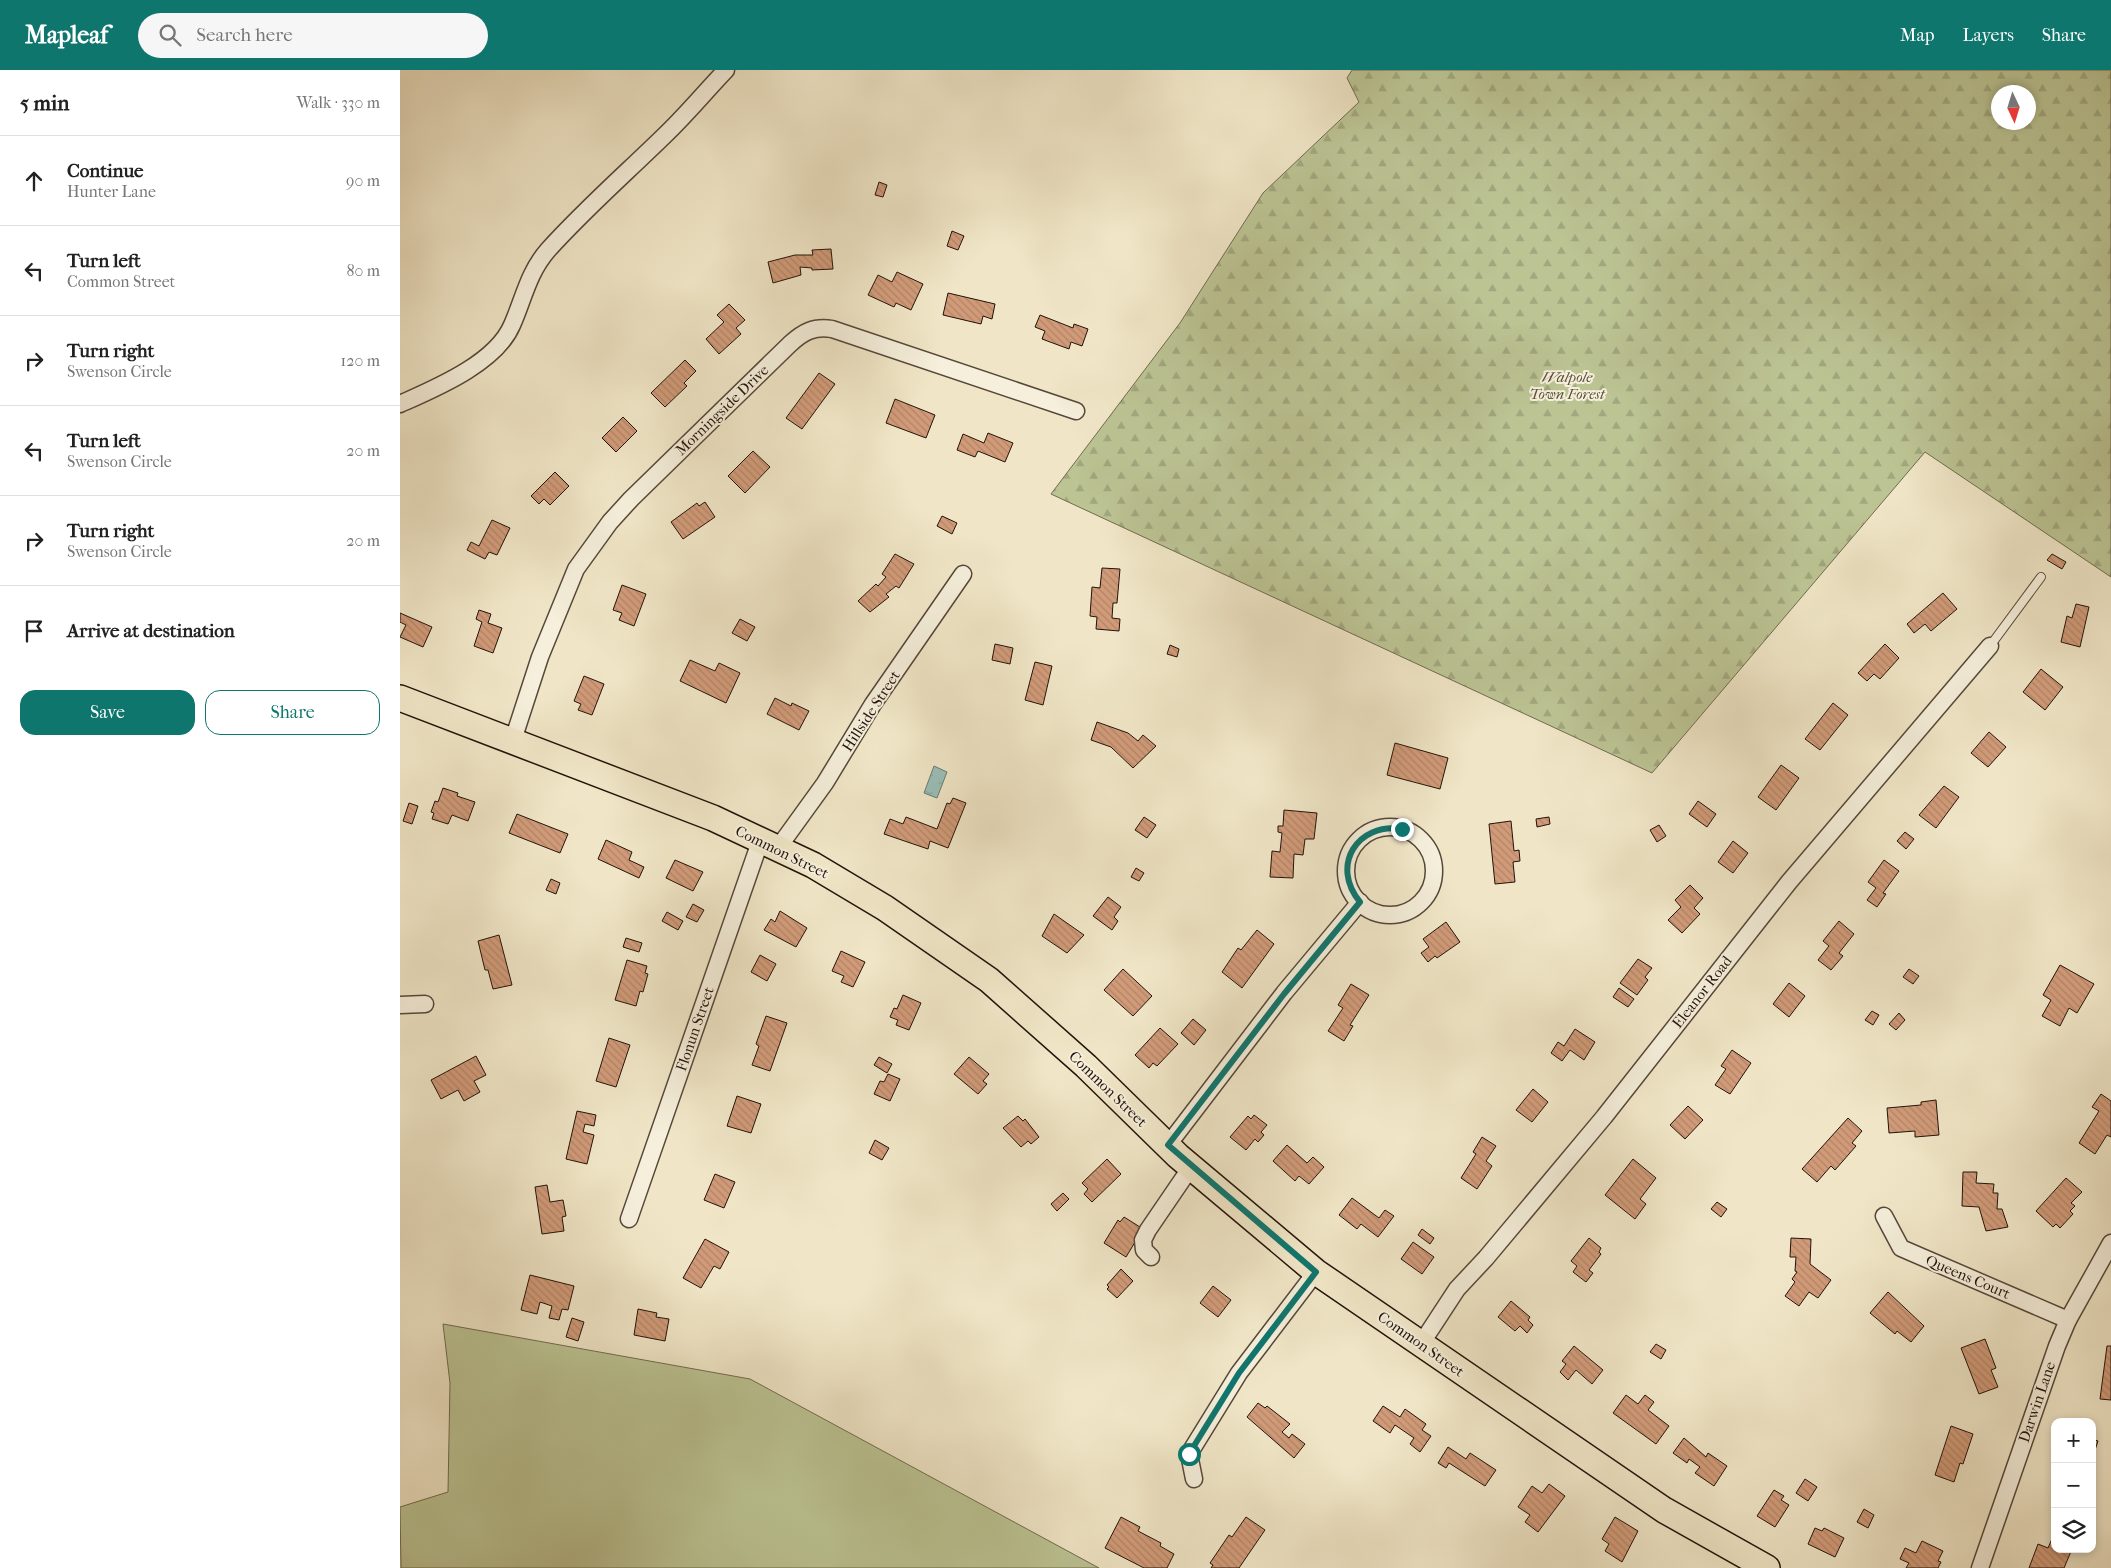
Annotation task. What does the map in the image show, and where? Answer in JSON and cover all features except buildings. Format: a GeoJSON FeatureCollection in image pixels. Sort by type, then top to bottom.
{"type":"FeatureCollection","features":[{"type":"Feature","properties":{"kind":"main road","name":"Common Street"},"geometry":{"type":"LineString","coordinates":[[400,698],[682,806],[769,843],[813,865],[885,908],[989,980],[1086,1066],[1191,1166],[1316,1272],[1664,1510],[1767,1568]]}},
{"type":"Feature","properties":{"kind":"street"},"geometry":{"type":"LineString","coordinates":[[400,404],[449,380],[474,365],[498,346],[512,324],[534,269],[548,251],[587,210],[665,135],[726,70]]}},
{"type":"Feature","properties":{"kind":"street","name":"Morningside Drive"},"geometry":{"type":"LineString","coordinates":[[513,740],[540,657],[576,570],[588,551],[610,522],[631,499],[790,344],[808,330],[825,328],[842,332],[1076,412]]}},
{"type":"Feature","properties":{"kind":"street","name":"Hillside Street"},"geometry":{"type":"LineString","coordinates":[[769,843],[825,783],[873,704],[963,574]]}},
{"type":"Feature","properties":{"kind":"street","name":"Eleanor Road"},"geometry":{"type":"LineString","coordinates":[[1421,1344],[1458,1289],[1604,1117],[1788,882],[1990,646]]}},
{"type":"Feature","properties":{"kind":"street"},"geometry":{"type":"LineString","coordinates":[[1382,828],[1402,829],[1420,839],[1432,857],[1434,867],[1431,888],[1422,901],[1410,910],[1389,915],[1368,909],[1360,902],[1353,894],[1347,874],[1350,854],[1355,845],[1363,837],[1382,828]]}},
{"type":"Feature","properties":{"kind":"street","name":"Flonun Street"},"geometry":{"type":"LineString","coordinates":[[630,1219],[769,843]]}},
{"type":"Feature","properties":{"kind":"street"},"geometry":{"type":"LineString","coordinates":[[1168,1145],[1284,994],[1360,902]]}},
{"type":"Feature","properties":{"kind":"street"},"geometry":{"type":"LineString","coordinates":[[400,1005],[424,1004]]}},
{"type":"Feature","properties":{"kind":"street"},"geometry":{"type":"LineString","coordinates":[[1151,1257],[1144,1250],[1145,1235],[1191,1166]]}},
{"type":"Feature","properties":{"kind":"street","name":"Queens Court"},"geometry":{"type":"LineString","coordinates":[[1884,1216],[1901,1248],[2068,1320]]}},
{"type":"Feature","properties":{"kind":"street","name":"Darwin Lane"},"geometry":{"type":"LineString","coordinates":[[1980,1568],[2057,1346],[2068,1320],[2111,1243]]}},
{"type":"Feature","properties":{"kind":"street"},"geometry":{"type":"LineString","coordinates":[[1194,1479],[1189,1454],[1239,1373],[1316,1272]]}},
{"type":"Feature","properties":{"kind":"lane"},"geometry":{"type":"LineString","coordinates":[[1990,646],[2041,577]]}},
{"type":"Feature","properties":{"kind":"green space","name":"Walpole Town Forest"},"geometry":{"type":"Polygon","coordinates":[[[1352,70],[2111,70],[2111,577],[1925,452],[1652,773],[1051,494],[1180,323],[1263,193],[1359,102],[1347,78],[1352,70]]]}},
{"type":"Feature","properties":{"kind":"green space"},"geometry":{"type":"Polygon","coordinates":[[[443,1324],[750,1379],[1099,1568],[401,1568],[400,1507],[448,1492],[450,1383],[443,1324]]]}},
{"type":"Feature","properties":{"kind":"water"},"geometry":{"type":"Polygon","coordinates":[[[934,766],[947,772],[937,798],[924,793],[934,766]]]}},
{"type":"Feature","properties":{"kind":"route"},"geometry":{"type":"LineString","coordinates":[[1189,1454],[1239,1373],[1316,1272],[1178,1156],[1168,1145],[1284,994],[1360,902],[1353,894],[1347,874],[1347,864],[1355,845],[1363,837],[1382,828],[1402,829]]}}]}
